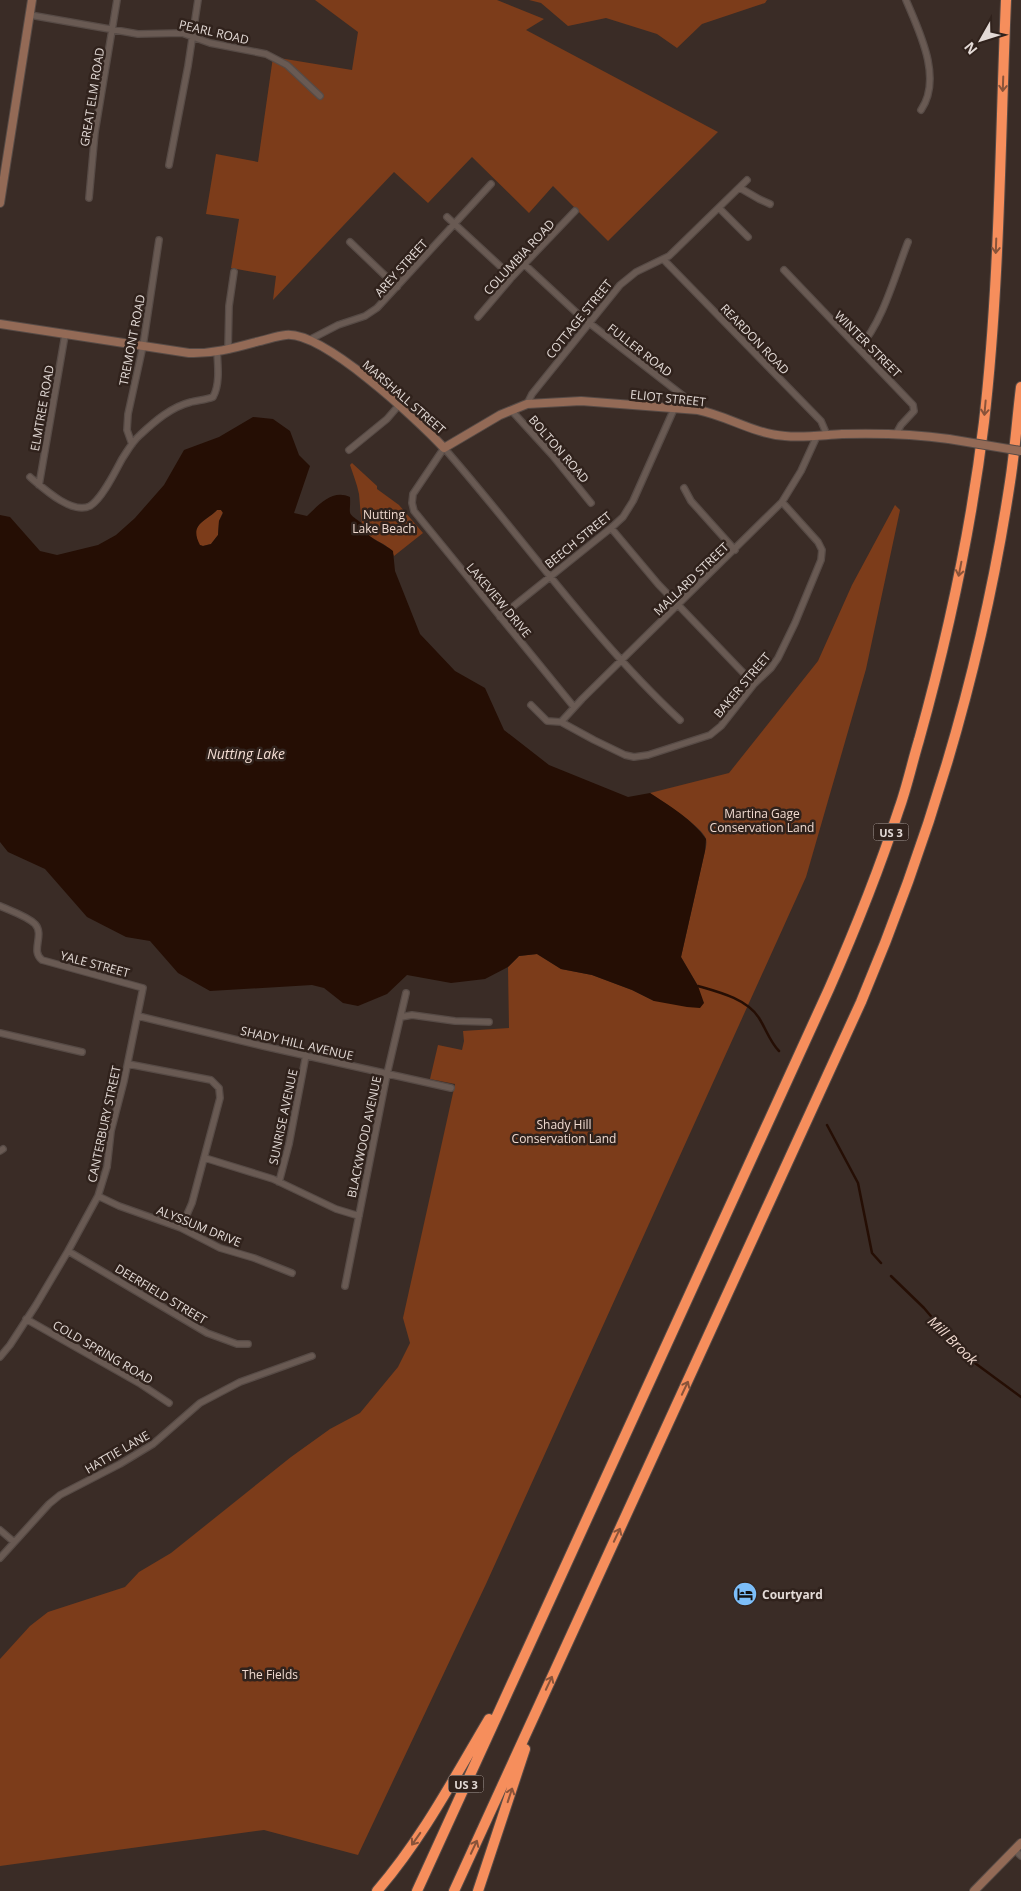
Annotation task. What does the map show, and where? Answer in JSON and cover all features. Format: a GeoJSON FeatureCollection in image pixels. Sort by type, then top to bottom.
{"type":"FeatureCollection","features":[{"type":"Feature","properties":{"kind":"highway","name":"US 3"},"geometry":{"type":"LineString","coordinates":[[417,1891],[829,989],[860,918],[900,808],[932,694],[956,591],[970,518],[984,422],[994,318],[1006,0]]}},
{"type":"Feature","properties":{"kind":"highway","name":"US 3"},"geometry":{"type":"LineString","coordinates":[[454,1891],[862,1002],[914,867],[957,732],[979,641],[993,577],[1010,480],[1021,388]]}},
{"type":"Feature","properties":{"kind":"highway"},"geometry":{"type":"LineString","coordinates":[[377,1891],[425,1826],[514,1677]]}},
{"type":"Feature","properties":{"kind":"highway"},"geometry":{"type":"LineString","coordinates":[[478,1891],[541,1701]]}},
{"type":"Feature","properties":{"kind":"street"},"geometry":{"type":"LineString","coordinates":[[0,203],[32,0]]}},
{"type":"Feature","properties":{"kind":"street","name":"GREAT ELM ROAD"},"geometry":{"type":"LineString","coordinates":[[88,198],[95,132],[118,0]]}},
{"type":"Feature","properties":{"kind":"street"},"geometry":{"type":"LineString","coordinates":[[169,165],[198,0]]}},
{"type":"Feature","properties":{"kind":"street"},"geometry":{"type":"LineString","coordinates":[[906,0],[920,34],[930,76],[927,99],[921,110]]}},
{"type":"Feature","properties":{"kind":"street","name":"PEARL ROAD"},"geometry":{"type":"LineString","coordinates":[[30,15],[113,30],[146,34],[174,33],[193,37],[210,44],[273,56],[302,78],[320,96]]}},
{"type":"Feature","properties":{"kind":"street","name":"COTTAGE STREET"},"geometry":{"type":"LineString","coordinates":[[527,404],[532,394],[608,297],[636,272],[664,260],[747,180]]}},
{"type":"Feature","properties":{"kind":"street","name":"AREY STREET"},"geometry":{"type":"LineString","coordinates":[[309,340],[346,322],[371,313],[382,304],[491,184]]}},
{"type":"Feature","properties":{"kind":"street"},"geometry":{"type":"LineString","coordinates":[[740,188],[759,200],[770,204]]}},
{"type":"Feature","properties":{"kind":"street"},"geometry":{"type":"LineString","coordinates":[[719,208],[748,237]]}},
{"type":"Feature","properties":{"kind":"street","name":"COLUMBIA ROAD"},"geometry":{"type":"LineString","coordinates":[[478,317],[512,277],[575,211]]}},
{"type":"Feature","properties":{"kind":"street"},"geometry":{"type":"LineString","coordinates":[[447,217],[512,277]]}},
{"type":"Feature","properties":{"kind":"street","name":"TREMONT ROAD"},"geometry":{"type":"LineString","coordinates":[[132,444],[127,430],[128,414],[143,346],[159,240]]}},
{"type":"Feature","properties":{"kind":"street"},"geometry":{"type":"LineString","coordinates":[[350,242],[397,287]]}},
{"type":"Feature","properties":{"kind":"street"},"geometry":{"type":"LineString","coordinates":[[858,348],[869,335],[880,313],[908,242]]}},
{"type":"Feature","properties":{"kind":"street","name":"REARDON ROAD"},"geometry":{"type":"LineString","coordinates":[[664,260],[821,421],[827,435]]}},
{"type":"Feature","properties":{"kind":"street","name":"FULLER ROAD"},"geometry":{"type":"LineString","coordinates":[[525,265],[589,323],[691,402],[698,410]]}},
{"type":"Feature","properties":{"kind":"street","name":"WINTER STREET"},"geometry":{"type":"LineString","coordinates":[[784,270],[911,402],[915,408],[896,434]]}},
{"type":"Feature","properties":{"kind":"street"},"geometry":{"type":"LineString","coordinates":[[228,350],[229,306],[234,272]]}},
{"type":"Feature","properties":{"kind":"street","name":"MARSHALL STREET"},"geometry":{"type":"LineString","coordinates":[[0,324],[189,353],[228,350],[287,335],[309,340],[345,361],[399,405],[444,448],[622,661],[680,720]]}},
{"type":"Feature","properties":{"kind":"street","name":"ELMTREE ROAD"},"geometry":{"type":"LineString","coordinates":[[39,485],[65,334]]}},
{"type":"Feature","properties":{"kind":"street"},"geometry":{"type":"LineString","coordinates":[[30,478],[59,500],[80,507],[89,506],[102,493],[132,444],[155,422],[177,407],[213,397],[216,392],[218,372],[217,352]]}},
{"type":"Feature","properties":{"kind":"street","name":"ELIOT STREET"},"geometry":{"type":"LineString","coordinates":[[412,503],[413,494],[444,448],[511,410],[527,404],[573,401],[698,410],[769,434],[816,436],[896,434],[949,438],[1021,451]]}},
{"type":"Feature","properties":{"kind":"street"},"geometry":{"type":"LineString","coordinates":[[349,450],[387,419],[399,405]]}},
{"type":"Feature","properties":{"kind":"street","name":"BEECH STREET"},"geometry":{"type":"LineString","coordinates":[[500,617],[623,517],[638,492],[674,409]]}},
{"type":"Feature","properties":{"kind":"street","name":"BOLTON ROAD"},"geometry":{"type":"LineString","coordinates":[[511,410],[553,456],[591,503]]}},
{"type":"Feature","properties":{"kind":"street","name":"MALLARD STREET"},"geometry":{"type":"LineString","coordinates":[[561,722],[782,502],[802,471],[816,436]]}},
{"type":"Feature","properties":{"kind":"street"},"geometry":{"type":"LineString","coordinates":[[684,488],[691,501],[735,550]]}},
{"type":"Feature","properties":{"kind":"street","name":"BAKER STREET"},"geometry":{"type":"LineString","coordinates":[[531,706],[547,721],[561,722],[625,755],[638,757],[710,735],[721,726],[754,684],[771,668],[778,658],[799,613],[820,560],[822,550],[811,533],[782,502]]}},
{"type":"Feature","properties":{"kind":"street","name":"LAKEVIEW DRIVE"},"geometry":{"type":"LineString","coordinates":[[412,503],[416,514],[574,707]]}},
{"type":"Feature","properties":{"kind":"street"},"geometry":{"type":"LineString","coordinates":[[611,528],[678,606],[754,684]]}},
{"type":"Feature","properties":{"kind":"street","name":"YALE STREET"},"geometry":{"type":"LineString","coordinates":[[0,906],[31,921],[37,927],[39,937],[37,952],[42,960],[143,988]]}},
{"type":"Feature","properties":{"kind":"street","name":"CANTERBURY STREET"},"geometry":{"type":"LineString","coordinates":[[0,1356],[10,1345],[68,1251],[98,1196],[104,1177],[111,1132],[128,1064],[143,988]]}},
{"type":"Feature","properties":{"kind":"street","name":"BLACKWOOD AVENUE"},"geometry":{"type":"LineString","coordinates":[[345,1286],[387,1074],[406,993]]}},
{"type":"Feature","properties":{"kind":"street"},"geometry":{"type":"LineString","coordinates":[[401,1017],[412,1015],[446,1021],[489,1022]]}},
{"type":"Feature","properties":{"kind":"street","name":"SHADY HILL AVENUE"},"geometry":{"type":"LineString","coordinates":[[138,1016],[452,1088]]}},
{"type":"Feature","properties":{"kind":"street"},"geometry":{"type":"LineString","coordinates":[[0,1033],[82,1052]]}},
{"type":"Feature","properties":{"kind":"street","name":"SUNRISE AVENUE"},"geometry":{"type":"LineString","coordinates":[[279,1182],[289,1144],[306,1055]]}},
{"type":"Feature","properties":{"kind":"street"},"geometry":{"type":"LineString","coordinates":[[128,1064],[195,1076],[211,1080],[217,1084],[220,1098],[192,1203],[181,1228]]}},
{"type":"Feature","properties":{"kind":"street"},"geometry":{"type":"LineString","coordinates":[[205,1158],[267,1176],[336,1209],[359,1216]]}},
{"type":"Feature","properties":{"kind":"street","name":"ALYSSUM DRIVE"},"geometry":{"type":"LineString","coordinates":[[98,1196],[119,1206],[181,1228],[220,1248],[254,1258],[292,1273]]}},
{"type":"Feature","properties":{"kind":"street","name":"DEERFIELD STREET"},"geometry":{"type":"LineString","coordinates":[[68,1251],[213,1337],[237,1344],[248,1344]]}},
{"type":"Feature","properties":{"kind":"street","name":"COLD SPRING ROAD"},"geometry":{"type":"LineString","coordinates":[[26,1319],[138,1383],[169,1403]]}},
{"type":"Feature","properties":{"kind":"street","name":"HATTIE LANE"},"geometry":{"type":"LineString","coordinates":[[0,1558],[43,1510],[60,1495],[120,1464],[153,1444],[200,1403],[240,1382],[312,1356]]}},
{"type":"Feature","properties":{"kind":"street"},"geometry":{"type":"LineString","coordinates":[[0,1530],[14,1542]]}},
{"type":"Feature","properties":{"kind":"street"},"geometry":{"type":"LineString","coordinates":[[974,1891],[1018,1853],[1021,1843]]}},
{"type":"Feature","properties":{"kind":"green space"},"geometry":{"type":"Polygon","coordinates":[[[315,0],[497,0],[544,19],[526,30],[718,132],[608,241],[553,186],[529,213],[472,157],[428,203],[394,172],[273,300],[276,276],[231,268],[239,219],[206,214],[216,154],[258,162],[273,57],[352,70],[358,32],[315,0]]]}},
{"type":"Feature","properties":{"kind":"green space"},"geometry":{"type":"Polygon","coordinates":[[[529,0],[767,0],[765,3],[702,24],[677,48],[657,34],[606,18],[568,26],[541,3],[529,0]]]}},
{"type":"Feature","properties":{"kind":"green space","name":"Nutting Lake Beach"},"geometry":{"type":"Polygon","coordinates":[[[352,463],[377,486],[377,489],[399,505],[423,533],[394,556],[388,547],[369,536],[363,529],[359,494],[350,465],[352,463]]]}},
{"type":"Feature","properties":{"kind":"green space"},"geometry":{"type":"Polygon","coordinates":[[[895,505],[900,510],[866,669],[806,877],[486,1584],[358,1855],[264,1830],[0,1866],[0,1659],[30,1626],[48,1612],[125,1587],[139,1572],[171,1553],[291,1457],[330,1429],[360,1413],[398,1367],[410,1343],[403,1318],[455,1084],[430,1079],[438,1045],[462,1050],[464,1041],[463,1031],[509,1028],[508,967],[519,956],[537,954],[561,969],[592,975],[632,990],[654,1001],[698,986],[681,957],[706,848],[706,839],[690,821],[650,793],[729,773],[818,661],[852,585],[895,505]]]}},
{"type":"Feature","properties":{"kind":"green space"},"geometry":{"type":"Polygon","coordinates":[[[217,510],[223,512],[219,521],[218,535],[211,544],[199,545],[196,538],[197,528],[217,510]]]}},
{"type":"Feature","properties":{"kind":"water","name":"Nutting Lake"},"geometry":{"type":"Polygon","coordinates":[[[253,417],[273,419],[290,431],[299,455],[310,466],[294,513],[307,516],[326,499],[337,495],[350,497],[351,515],[363,524],[366,533],[393,551],[395,571],[420,634],[455,671],[485,688],[504,730],[549,765],[628,797],[650,793],[681,814],[701,832],[706,839],[705,851],[681,957],[698,986],[704,1003],[700,1008],[654,1001],[632,990],[592,975],[561,969],[537,954],[519,956],[508,967],[485,979],[451,983],[407,975],[387,994],[358,1006],[343,1003],[324,988],[312,985],[210,991],[178,973],[150,941],[126,937],[87,917],[45,869],[8,852],[0,842],[0,515],[10,517],[40,551],[57,555],[98,545],[116,535],[135,518],[164,485],[184,450],[219,437],[253,417]],[[217,510],[197,528],[197,538],[200,545],[211,544],[218,535],[219,521],[223,513],[221,510],[217,510]]]}},
{"type":"Feature","properties":{"kind":"waterway","name":"Mill Brook"},"geometry":{"type":"LineString","coordinates":[[698,986],[732,997],[754,1011],[779,1051]]}},
{"type":"Feature","properties":{"kind":"waterway","name":"Mill Brook"},"geometry":{"type":"LineString","coordinates":[[827,1125],[858,1183],[872,1253],[881,1263]]}},
{"type":"Feature","properties":{"kind":"waterway","name":"Mill Brook"},"geometry":{"type":"LineString","coordinates":[[891,1276],[924,1308],[964,1355],[1021,1397]]}},
{"type":"Feature","properties":{"kind":"place","name":"Courtyard"},"geometry":{"type":"Point","coordinates":[745,1594]}},
{"type":"Feature","properties":{"kind":"park label","name":"Martina Gage Conservation Land"},"geometry":{"type":"Point","coordinates":[762,820]}},
{"type":"Feature","properties":{"kind":"park label","name":"Shady Hill Conservation Land"},"geometry":{"type":"Point","coordinates":[564,1131]}},
{"type":"Feature","properties":{"kind":"park label","name":"The Fields"},"geometry":{"type":"Point","coordinates":[270,1674]}}]}
